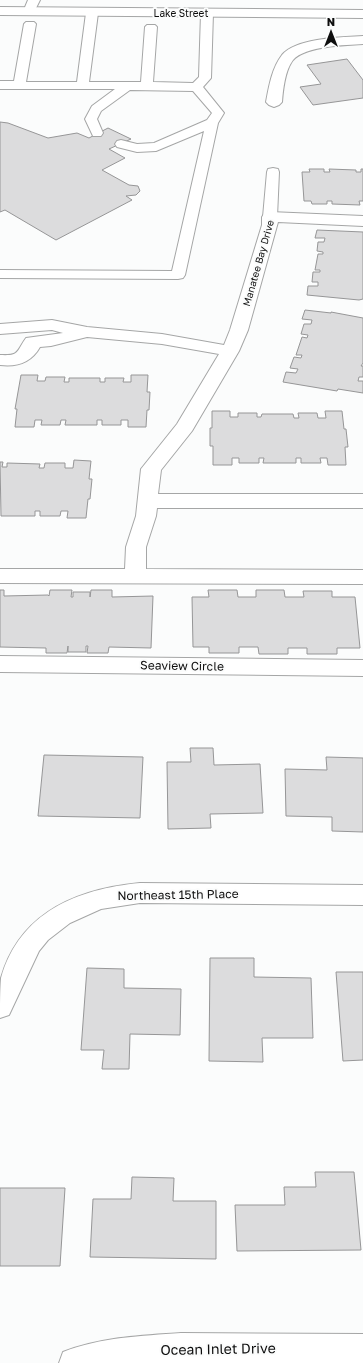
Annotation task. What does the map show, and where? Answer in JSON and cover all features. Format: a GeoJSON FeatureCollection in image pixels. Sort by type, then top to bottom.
{"type":"FeatureCollection","features":[{"type":"Feature","properties":{"kind":"street","name":"Lake Street"},"geometry":{"type":"LineString","coordinates":[[0,11],[92,13],[363,14]]}},
{"type":"Feature","properties":{"kind":"street"},"geometry":{"type":"LineString","coordinates":[[274,102],[277,82],[288,57],[294,52],[336,42],[363,40]]}},
{"type":"Feature","properties":{"kind":"street","name":"Manatee Bay Drive"},"geometry":{"type":"LineString","coordinates":[[135,577],[136,547],[146,516],[151,469],[185,427],[230,351],[239,330],[270,225],[270,216],[363,221]]}},
{"type":"Feature","properties":{"kind":"street"},"geometry":{"type":"LineString","coordinates":[[0,329],[52,325],[88,332],[125,334],[162,339],[230,351]]}},
{"type":"Feature","properties":{"kind":"street"},"geometry":{"type":"LineString","coordinates":[[20,327],[32,342]]}},
{"type":"Feature","properties":{"kind":"street"},"geometry":{"type":"LineString","coordinates":[[0,348],[32,342],[51,341],[88,332]]}},
{"type":"Feature","properties":{"kind":"street"},"geometry":{"type":"LineString","coordinates":[[0,360],[5,361],[22,358],[30,351],[32,342]]}},
{"type":"Feature","properties":{"kind":"street"},"geometry":{"type":"LineString","coordinates":[[147,500],[363,502]]}},
{"type":"Feature","properties":{"kind":"street"},"geometry":{"type":"LineString","coordinates":[[0,576],[363,577]]}},
{"type":"Feature","properties":{"kind":"street","name":"Seaview Circle"},"geometry":{"type":"LineString","coordinates":[[0,664],[363,668]]}},
{"type":"Feature","properties":{"kind":"street","name":"Northeast 15th Place"},"geometry":{"type":"LineString","coordinates":[[0,1007],[6,998],[24,953],[40,932],[61,916],[85,904],[112,896],[140,893],[363,895]]}},
{"type":"Feature","properties":{"kind":"street","name":"Ocean Inlet Drive"},"geometry":{"type":"LineString","coordinates":[[74,1363],[120,1352],[181,1348],[363,1349]]}},
{"type":"Feature","properties":{"kind":"lane"},"geometry":{"type":"LineString","coordinates":[[18,85],[31,12]]}},
{"type":"Feature","properties":{"kind":"lane"},"geometry":{"type":"LineString","coordinates":[[83,85],[92,13]]}},
{"type":"Feature","properties":{"kind":"lane"},"geometry":{"type":"LineString","coordinates":[[0,85],[196,87],[205,78],[207,13]]}},
{"type":"Feature","properties":{"kind":"lane"},"geometry":{"type":"LineString","coordinates":[[147,86],[151,28]]}},
{"type":"Feature","properties":{"kind":"lane"},"geometry":{"type":"LineString","coordinates":[[97,133],[90,119],[96,108],[127,86]]}},
{"type":"Feature","properties":{"kind":"lane"},"geometry":{"type":"LineString","coordinates":[[0,274],[178,275],[212,123],[218,113],[196,87]]}},
{"type":"Feature","properties":{"kind":"lane"},"geometry":{"type":"LineString","coordinates":[[121,144],[137,148],[156,147],[212,123]]}},
{"type":"Feature","properties":{"kind":"lane"},"geometry":{"type":"LineString","coordinates":[[270,216],[273,172]]}},
{"type":"Feature","properties":{"kind":"building"},"geometry":{"type":"Polygon","coordinates":[[[347,59],[363,80],[363,98],[313,105],[300,87],[321,84],[307,65],[347,59]]]}},
{"type":"Feature","properties":{"kind":"building"},"geometry":{"type":"Polygon","coordinates":[[[0,122],[8,123],[48,138],[77,133],[89,138],[108,128],[131,139],[109,149],[125,158],[102,170],[129,185],[138,186],[140,191],[136,195],[126,196],[132,200],[56,240],[5,210],[0,212],[0,122]]]}},
{"type":"Feature","properties":{"kind":"building"},"geometry":{"type":"Polygon","coordinates":[[[309,169],[324,169],[324,172],[330,172],[329,169],[356,170],[356,172],[361,172],[361,169],[363,169],[363,201],[359,201],[360,205],[332,204],[332,201],[327,201],[327,204],[312,204],[311,201],[304,201],[302,172],[310,172],[309,169]]]}},
{"type":"Feature","properties":{"kind":"building"},"geometry":{"type":"Polygon","coordinates":[[[317,230],[363,232],[363,299],[359,300],[307,295],[308,286],[318,286],[318,282],[312,282],[313,272],[320,272],[320,270],[315,270],[318,254],[323,254],[323,252],[317,251],[318,242],[324,242],[325,238],[315,238],[317,230]]]}},
{"type":"Feature","properties":{"kind":"building"},"geometry":{"type":"Polygon","coordinates":[[[305,310],[331,312],[363,318],[363,363],[361,366],[363,366],[363,377],[359,377],[358,381],[363,381],[363,393],[338,389],[337,391],[283,382],[286,372],[296,373],[298,369],[290,368],[294,357],[301,358],[302,355],[296,355],[302,337],[307,338],[308,335],[301,334],[304,324],[311,324],[312,320],[302,319],[305,310]]]}},
{"type":"Feature","properties":{"kind":"building"},"geometry":{"type":"Polygon","coordinates":[[[21,375],[38,375],[37,381],[45,381],[46,377],[65,377],[64,382],[69,382],[69,378],[100,378],[100,382],[105,382],[105,378],[124,378],[123,382],[131,382],[131,375],[148,375],[147,392],[150,392],[146,427],[128,427],[128,420],[121,420],[121,425],[102,425],[102,420],[97,420],[97,425],[65,425],[66,420],[61,420],[60,425],[41,425],[42,420],[35,420],[34,427],[15,427],[17,409],[15,409],[21,375]]]}},
{"type":"Feature","properties":{"kind":"building"},"geometry":{"type":"Polygon","coordinates":[[[212,411],[230,411],[230,417],[238,417],[238,413],[257,413],[257,417],[261,417],[262,414],[293,414],[294,418],[299,418],[298,413],[317,413],[318,418],[326,418],[325,411],[342,411],[348,447],[345,447],[346,465],[328,465],[327,458],[320,458],[321,463],[301,463],[301,458],[296,458],[296,463],[263,463],[264,458],[259,458],[259,463],[239,463],[239,458],[232,458],[232,465],[213,465],[213,446],[210,446],[212,411]]]}},
{"type":"Feature","properties":{"kind":"building"},"geometry":{"type":"Polygon","coordinates":[[[74,460],[91,461],[89,479],[92,479],[86,518],[67,518],[68,511],[61,511],[60,516],[40,516],[40,511],[35,511],[35,516],[1,516],[0,462],[3,462],[2,467],[7,467],[7,463],[40,464],[39,468],[44,468],[45,463],[65,463],[65,468],[73,468],[74,460]]]}},
{"type":"Feature","properties":{"kind":"building"},"geometry":{"type":"Polygon","coordinates":[[[0,590],[4,590],[4,596],[49,596],[50,590],[72,590],[71,597],[73,597],[73,592],[90,592],[90,597],[91,590],[112,590],[112,597],[153,596],[151,648],[109,647],[108,653],[87,653],[88,646],[86,646],[86,652],[68,652],[68,646],[67,653],[46,653],[46,648],[0,647],[0,590]]]}},
{"type":"Feature","properties":{"kind":"building"},"geometry":{"type":"Polygon","coordinates":[[[208,590],[237,590],[238,597],[256,597],[256,590],[284,590],[285,597],[304,597],[303,591],[332,591],[332,597],[355,597],[360,648],[337,648],[337,654],[307,654],[307,648],[288,648],[288,654],[259,654],[258,647],[239,647],[239,653],[209,653],[209,647],[193,647],[192,597],[209,597],[208,590]]]}},
{"type":"Feature","properties":{"kind":"building"},"geometry":{"type":"Polygon","coordinates":[[[190,748],[213,748],[214,765],[260,764],[263,813],[210,814],[211,828],[168,829],[167,762],[191,762],[190,748]]]}},
{"type":"Feature","properties":{"kind":"building"},"geometry":{"type":"Polygon","coordinates":[[[44,755],[143,757],[140,818],[38,816],[44,755]]]}},
{"type":"Feature","properties":{"kind":"building"},"geometry":{"type":"Polygon","coordinates":[[[326,757],[363,758],[363,832],[332,831],[332,817],[286,816],[285,769],[327,770],[326,757]]]}},
{"type":"Feature","properties":{"kind":"building"},"geometry":{"type":"Polygon","coordinates":[[[210,958],[254,958],[254,977],[311,978],[313,1038],[262,1038],[263,1062],[209,1061],[210,958]]]}},
{"type":"Feature","properties":{"kind":"building"},"geometry":{"type":"Polygon","coordinates":[[[87,968],[124,969],[124,988],[181,989],[180,1035],[130,1034],[129,1069],[102,1069],[104,1050],[81,1050],[87,968]]]}},
{"type":"Feature","properties":{"kind":"building"},"geometry":{"type":"Polygon","coordinates":[[[336,972],[363,972],[363,1060],[343,1061],[336,972]]]}},
{"type":"Feature","properties":{"kind":"building"},"geometry":{"type":"Polygon","coordinates":[[[315,1172],[354,1172],[361,1250],[237,1251],[235,1205],[285,1205],[284,1187],[316,1187],[315,1172]]]}},
{"type":"Feature","properties":{"kind":"building"},"geometry":{"type":"Polygon","coordinates":[[[132,1177],[174,1178],[173,1201],[216,1201],[216,1259],[90,1257],[93,1199],[131,1199],[132,1177]]]}},
{"type":"Feature","properties":{"kind":"building"},"geometry":{"type":"Polygon","coordinates":[[[0,1188],[65,1188],[60,1266],[0,1266],[0,1188]]]}}]}
